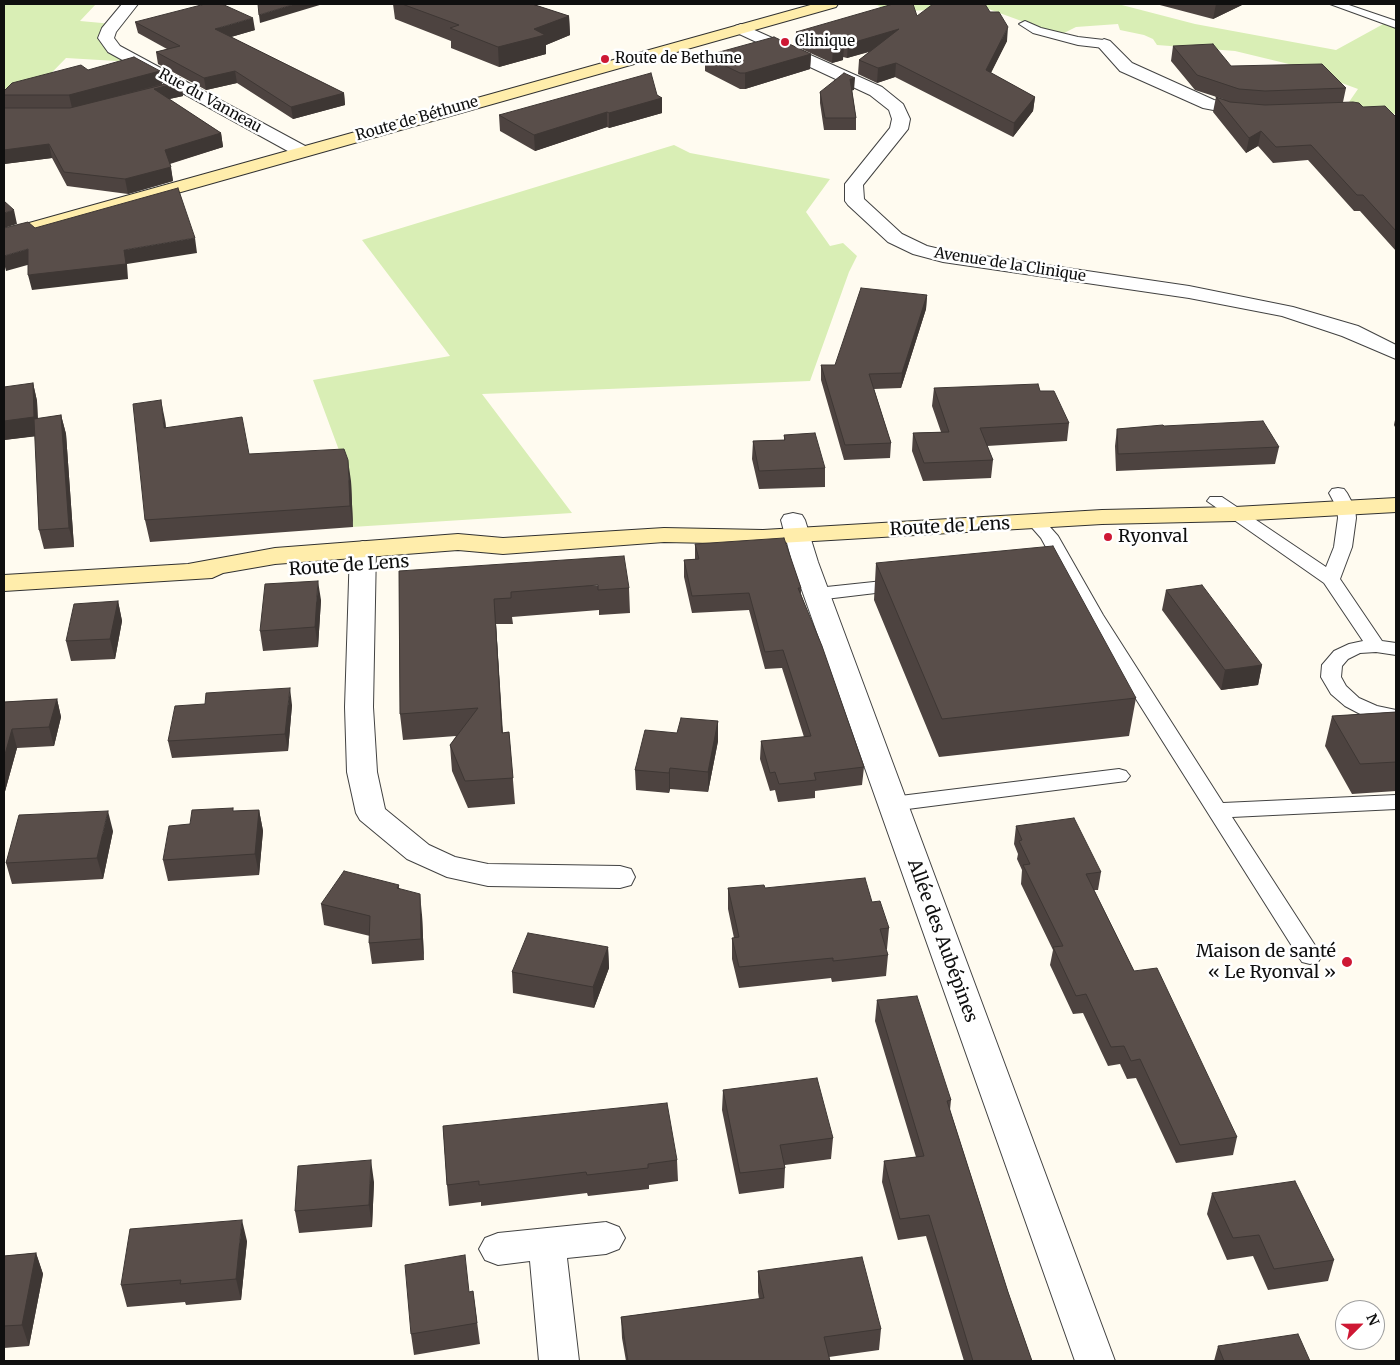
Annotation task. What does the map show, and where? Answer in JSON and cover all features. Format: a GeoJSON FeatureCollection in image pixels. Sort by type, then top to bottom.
{"type":"FeatureCollection","features":[{"type":"Feature","properties":{"kind":"main road","name":"Route de Béthune"},"geometry":{"type":"LineString","coordinates":[[4,236],[830,4]]}},
{"type":"Feature","properties":{"kind":"main road"},"geometry":{"type":"LineString","coordinates":[[1342,500],[1396,490]]}},
{"type":"Feature","properties":{"kind":"main road","name":"Route de Lens"},"geometry":{"type":"LineString","coordinates":[[4,583],[194,570],[275,570],[364,557],[459,558],[503,546],[664,535],[739,538],[794,528],[1036,522],[1342,500],[1396,505]]}},
{"type":"Feature","properties":{"kind":"main road"},"geometry":{"type":"LineString","coordinates":[[794,528],[1226,507]]}},
{"type":"Feature","properties":{"kind":"street","name":"Rue du Vanneau"},"geometry":{"type":"LineString","coordinates":[[130,4],[108,31],[106,38],[114,49],[301,152]]}},
{"type":"Feature","properties":{"kind":"street","name":"Avenue de la Clinique"},"geometry":{"type":"LineString","coordinates":[[741,29],[876,91],[897,108],[902,119],[899,129],[854,184],[855,201],[895,238],[920,250],[943,256],[1189,292],[1286,311],[1350,331],[1396,353]]}},
{"type":"Feature","properties":{"kind":"street"},"geometry":{"type":"LineString","coordinates":[[1104,44],[1126,67],[1192,98],[1234,111],[1268,112]]}},
{"type":"Feature","properties":{"kind":"street"},"geometry":{"type":"LineString","coordinates":[[154,94],[182,86]]}},
{"type":"Feature","properties":{"kind":"street","name":"Allée des Aubépines"},"geometry":{"type":"LineString","coordinates":[[794,528],[892,804],[1095,1361]]}},
{"type":"Feature","properties":{"kind":"street"},"geometry":{"type":"LineString","coordinates":[[364,557],[359,707],[362,772],[371,813],[418,852],[447,866],[488,875],[620,877]]}},
{"type":"Feature","properties":{"kind":"street"},"geometry":{"type":"LineString","coordinates":[[498,1249],[606,1238]]}},
{"type":"Feature","properties":{"kind":"street"},"geometry":{"type":"LineString","coordinates":[[547,1244],[559,1361]]}},
{"type":"Feature","properties":{"kind":"lane"},"geometry":{"type":"LineString","coordinates":[[1336,4],[1396,25]]}},
{"type":"Feature","properties":{"kind":"lane"},"geometry":{"type":"LineString","coordinates":[[1025,24],[1036,31],[1078,41],[1104,44]]}},
{"type":"Feature","properties":{"kind":"lane"},"geometry":{"type":"LineString","coordinates":[[1331,579],[1343,547],[1347,518],[1342,500]]}},
{"type":"Feature","properties":{"kind":"lane"},"geometry":{"type":"LineString","coordinates":[[1226,507],[1331,579],[1376,646]]}},
{"type":"Feature","properties":{"kind":"lane"},"geometry":{"type":"LineString","coordinates":[[1036,522],[1049,536],[1093,615],[1310,956]]}},
{"type":"Feature","properties":{"kind":"lane"},"geometry":{"type":"LineString","coordinates":[[818,594],[922,583]]}},
{"type":"Feature","properties":{"kind":"lane"},"geometry":{"type":"LineString","coordinates":[[1396,649],[1376,646],[1356,648],[1341,655],[1332,665],[1331,677],[1338,690],[1352,702],[1372,711],[1396,716]]}},
{"type":"Feature","properties":{"kind":"lane"},"geometry":{"type":"LineString","coordinates":[[892,804],[1118,776]]}},
{"type":"Feature","properties":{"kind":"lane"},"geometry":{"type":"LineString","coordinates":[[1218,810],[1396,802]]}},
{"type":"Feature","properties":{"kind":"green space"},"geometry":{"type":"Polygon","coordinates":[[[4,4],[96,4],[80,21],[113,24],[106,38],[133,59],[117,61],[66,58],[28,97],[4,102],[4,4]]]}},
{"type":"Feature","properties":{"kind":"green space"},"geometry":{"type":"Polygon","coordinates":[[[1118,4],[1195,24],[1336,50],[1387,22],[1396,25],[1396,114],[1376,112],[1349,102],[1358,89],[1293,65],[1235,51],[1157,45],[1153,39],[1144,35],[1120,30],[1118,24],[1076,27],[1060,35],[983,7],[890,12],[877,5],[1118,4]]]}},
{"type":"Feature","properties":{"kind":"green space"},"geometry":{"type":"Polygon","coordinates":[[[674,145],[690,153],[830,179],[806,212],[830,246],[843,243],[857,256],[849,272],[810,381],[482,394],[572,513],[352,527],[350,480],[313,380],[450,356],[362,240],[674,145]]]}},
{"type":"Feature","properties":{"kind":"building"},"geometry":{"type":"Polygon","coordinates":[[[205,4],[222,4],[253,18],[215,29],[344,93],[291,107],[235,71],[204,78],[156,52],[180,46],[135,22],[205,4]]]}},
{"type":"Feature","properties":{"kind":"building"},"geometry":{"type":"Polygon","coordinates":[[[258,4],[295,4],[259,15],[258,4]]]}},
{"type":"Feature","properties":{"kind":"building"},"geometry":{"type":"Polygon","coordinates":[[[402,4],[532,4],[569,16],[534,29],[545,35],[498,47],[450,28],[459,25],[402,4]]]}},
{"type":"Feature","properties":{"kind":"building"},"geometry":{"type":"Polygon","coordinates":[[[893,4],[913,4],[917,16],[933,4],[985,4],[990,12],[999,12],[1008,27],[986,70],[1035,97],[1014,123],[896,63],[878,68],[859,60],[899,29],[848,44],[843,42],[844,46],[833,49],[796,32],[893,4]]]}},
{"type":"Feature","properties":{"kind":"building"},"geometry":{"type":"Polygon","coordinates":[[[774,37],[811,54],[745,73],[740,73],[705,56],[774,37]]]}},
{"type":"Feature","properties":{"kind":"building"},"geometry":{"type":"Polygon","coordinates":[[[1213,44],[1231,66],[1322,64],[1346,88],[1265,91],[1239,89],[1197,75],[1173,46],[1213,44]]]}},
{"type":"Feature","properties":{"kind":"building"},"geometry":{"type":"Polygon","coordinates":[[[134,57],[160,71],[69,95],[4,95],[4,91],[12,83],[81,65],[88,70],[134,57]]]}},
{"type":"Feature","properties":{"kind":"building"},"geometry":{"type":"Polygon","coordinates":[[[651,73],[657,95],[662,98],[607,112],[534,135],[499,115],[651,73]]]}},
{"type":"Feature","properties":{"kind":"building"},"geometry":{"type":"Polygon","coordinates":[[[844,73],[855,78],[850,79],[856,118],[825,118],[820,92],[844,73]]]}},
{"type":"Feature","properties":{"kind":"building"},"geometry":{"type":"Polygon","coordinates":[[[178,81],[181,82],[154,89],[221,133],[165,150],[171,167],[125,179],[64,172],[49,144],[4,150],[4,108],[70,108],[178,81]]]}},
{"type":"Feature","properties":{"kind":"building"},"geometry":{"type":"Polygon","coordinates":[[[1216,97],[1230,102],[1265,105],[1353,102],[1359,103],[1363,107],[1385,106],[1396,117],[1396,231],[1363,195],[1357,195],[1311,145],[1276,147],[1261,131],[1249,138],[1216,97]]]}},
{"type":"Feature","properties":{"kind":"building"},"geometry":{"type":"Polygon","coordinates":[[[178,188],[195,238],[124,250],[126,264],[28,275],[28,249],[4,256],[4,228],[28,222],[35,228],[178,188]]]}},
{"type":"Feature","properties":{"kind":"building"},"geometry":{"type":"Polygon","coordinates":[[[4,201],[14,210],[4,213],[4,201]]]}},
{"type":"Feature","properties":{"kind":"building"},"geometry":{"type":"Polygon","coordinates":[[[861,288],[927,295],[902,373],[869,374],[891,443],[845,445],[821,365],[835,365],[861,288]]]}},
{"type":"Feature","properties":{"kind":"building"},"geometry":{"type":"Polygon","coordinates":[[[33,383],[34,417],[4,421],[4,387],[33,383]]]}},
{"type":"Feature","properties":{"kind":"building"},"geometry":{"type":"Polygon","coordinates":[[[1038,384],[1040,391],[1054,391],[1069,423],[980,428],[993,460],[924,463],[913,433],[949,432],[934,388],[1038,384]]]}},
{"type":"Feature","properties":{"kind":"building"},"geometry":{"type":"Polygon","coordinates":[[[161,400],[164,428],[242,417],[249,454],[344,449],[348,460],[350,506],[145,520],[133,404],[161,400]]]}},
{"type":"Feature","properties":{"kind":"building"},"geometry":{"type":"Polygon","coordinates":[[[61,415],[69,528],[39,530],[34,419],[61,415]]]}},
{"type":"Feature","properties":{"kind":"building"},"geometry":{"type":"Polygon","coordinates":[[[1263,421],[1279,447],[1118,454],[1117,429],[1263,421]]]}},
{"type":"Feature","properties":{"kind":"building"},"geometry":{"type":"Polygon","coordinates":[[[815,433],[825,468],[759,471],[753,441],[785,440],[784,435],[815,433]]]}},
{"type":"Feature","properties":{"kind":"building"},"geometry":{"type":"Polygon","coordinates":[[[784,538],[801,588],[798,588],[822,646],[864,767],[814,773],[816,780],[779,784],[775,772],[770,773],[761,741],[811,736],[783,650],[765,652],[749,593],[692,596],[684,560],[699,559],[695,544],[784,538]]]}},
{"type":"Feature","properties":{"kind":"building"},"geometry":{"type":"Polygon","coordinates":[[[1053,546],[1136,698],[942,719],[876,563],[1053,546]]]}},
{"type":"Feature","properties":{"kind":"building"},"geometry":{"type":"Polygon","coordinates":[[[624,556],[629,588],[598,590],[598,585],[511,592],[511,598],[494,599],[502,733],[509,732],[513,778],[465,781],[450,745],[478,708],[400,714],[399,571],[624,556]]]}},
{"type":"Feature","properties":{"kind":"building"},"geometry":{"type":"Polygon","coordinates":[[[318,581],[315,627],[260,631],[265,584],[318,581]]]}},
{"type":"Feature","properties":{"kind":"building"},"geometry":{"type":"Polygon","coordinates":[[[1202,585],[1262,665],[1225,670],[1166,590],[1202,585]]]}},
{"type":"Feature","properties":{"kind":"building"},"geometry":{"type":"Polygon","coordinates":[[[118,601],[110,639],[66,641],[74,604],[118,601]]]}},
{"type":"Feature","properties":{"kind":"building"},"geometry":{"type":"Polygon","coordinates":[[[290,688],[285,734],[168,741],[175,706],[205,704],[206,693],[290,688]]]}},
{"type":"Feature","properties":{"kind":"building"},"geometry":{"type":"Polygon","coordinates":[[[57,699],[49,727],[12,729],[4,758],[4,702],[57,699]]]}},
{"type":"Feature","properties":{"kind":"building"},"geometry":{"type":"Polygon","coordinates":[[[1396,712],[1396,762],[1360,764],[1332,716],[1396,712]]]}},
{"type":"Feature","properties":{"kind":"building"},"geometry":{"type":"Polygon","coordinates":[[[681,718],[718,721],[708,772],[670,768],[669,773],[635,770],[645,730],[677,733],[681,718]]]}},
{"type":"Feature","properties":{"kind":"building"},"geometry":{"type":"Polygon","coordinates":[[[233,808],[233,811],[259,810],[255,854],[163,860],[169,826],[190,824],[192,810],[233,808]]]}},
{"type":"Feature","properties":{"kind":"building"},"geometry":{"type":"Polygon","coordinates":[[[108,811],[97,858],[6,863],[19,815],[108,811]]]}},
{"type":"Feature","properties":{"kind":"building"},"geometry":{"type":"Polygon","coordinates":[[[1074,818],[1101,872],[1086,874],[1134,971],[1157,968],[1237,1137],[1180,1145],[1140,1059],[1131,1061],[1124,1046],[1111,1047],[1086,994],[1076,996],[1053,947],[1063,946],[1023,865],[1030,864],[1019,841],[1022,840],[1016,826],[1074,818]]]}},
{"type":"Feature","properties":{"kind":"building"},"geometry":{"type":"Polygon","coordinates":[[[344,871],[399,885],[397,888],[420,894],[421,939],[369,943],[370,916],[321,904],[344,871]]]}},
{"type":"Feature","properties":{"kind":"building"},"geometry":{"type":"Polygon","coordinates":[[[865,878],[872,902],[880,901],[889,928],[880,929],[888,955],[833,961],[833,958],[739,967],[732,938],[739,937],[728,888],[764,885],[765,888],[865,878]]]}},
{"type":"Feature","properties":{"kind":"building"},"geometry":{"type":"Polygon","coordinates":[[[528,933],[608,947],[593,987],[512,972],[528,933]]]}},
{"type":"Feature","properties":{"kind":"building"},"geometry":{"type":"Polygon","coordinates":[[[917,996],[951,1100],[947,1101],[1032,1361],[973,1361],[929,1215],[900,1219],[884,1161],[924,1156],[877,1000],[917,996]]]}},
{"type":"Feature","properties":{"kind":"building"},"geometry":{"type":"Polygon","coordinates":[[[817,1078],[833,1138],[780,1145],[785,1168],[740,1173],[723,1090],[817,1078]]]}},
{"type":"Feature","properties":{"kind":"building"},"geometry":{"type":"Polygon","coordinates":[[[667,1103],[677,1160],[648,1164],[648,1168],[587,1175],[586,1172],[479,1185],[479,1181],[447,1185],[443,1126],[667,1103]]]}},
{"type":"Feature","properties":{"kind":"building"},"geometry":{"type":"Polygon","coordinates":[[[371,1160],[369,1205],[295,1211],[298,1166],[371,1160]]]}},
{"type":"Feature","properties":{"kind":"building"},"geometry":{"type":"Polygon","coordinates":[[[1295,1181],[1334,1260],[1274,1269],[1259,1235],[1233,1238],[1212,1193],[1295,1181]]]}},
{"type":"Feature","properties":{"kind":"building"},"geometry":{"type":"Polygon","coordinates":[[[242,1220],[236,1279],[180,1284],[181,1280],[121,1285],[130,1229],[242,1220]]]}},
{"type":"Feature","properties":{"kind":"building"},"geometry":{"type":"Polygon","coordinates":[[[36,1253],[22,1325],[4,1326],[4,1256],[36,1253]]]}},
{"type":"Feature","properties":{"kind":"building"},"geometry":{"type":"Polygon","coordinates":[[[465,1255],[469,1292],[473,1291],[477,1323],[411,1334],[405,1265],[465,1255]]]}},
{"type":"Feature","properties":{"kind":"building"},"geometry":{"type":"Polygon","coordinates":[[[862,1257],[881,1329],[824,1337],[830,1361],[628,1361],[621,1317],[764,1298],[758,1271],[862,1257]]]}},
{"type":"Feature","properties":{"kind":"building"},"geometry":{"type":"Polygon","coordinates":[[[1298,1334],[1310,1361],[1224,1361],[1218,1346],[1298,1334]]]}},
{"type":"Feature","properties":{"kind":"place","name":"Clinique"},"geometry":{"type":"Point","coordinates":[785,42]}},
{"type":"Feature","properties":{"kind":"place","name":"Route de Bethune"},"geometry":{"type":"Point","coordinates":[605,59]}},
{"type":"Feature","properties":{"kind":"place","name":"Ryonval"},"geometry":{"type":"Point","coordinates":[1108,537]}},
{"type":"Feature","properties":{"kind":"place","name":"Maison de santé « Le Ryonval »"},"geometry":{"type":"Point","coordinates":[1347,962]}}]}
